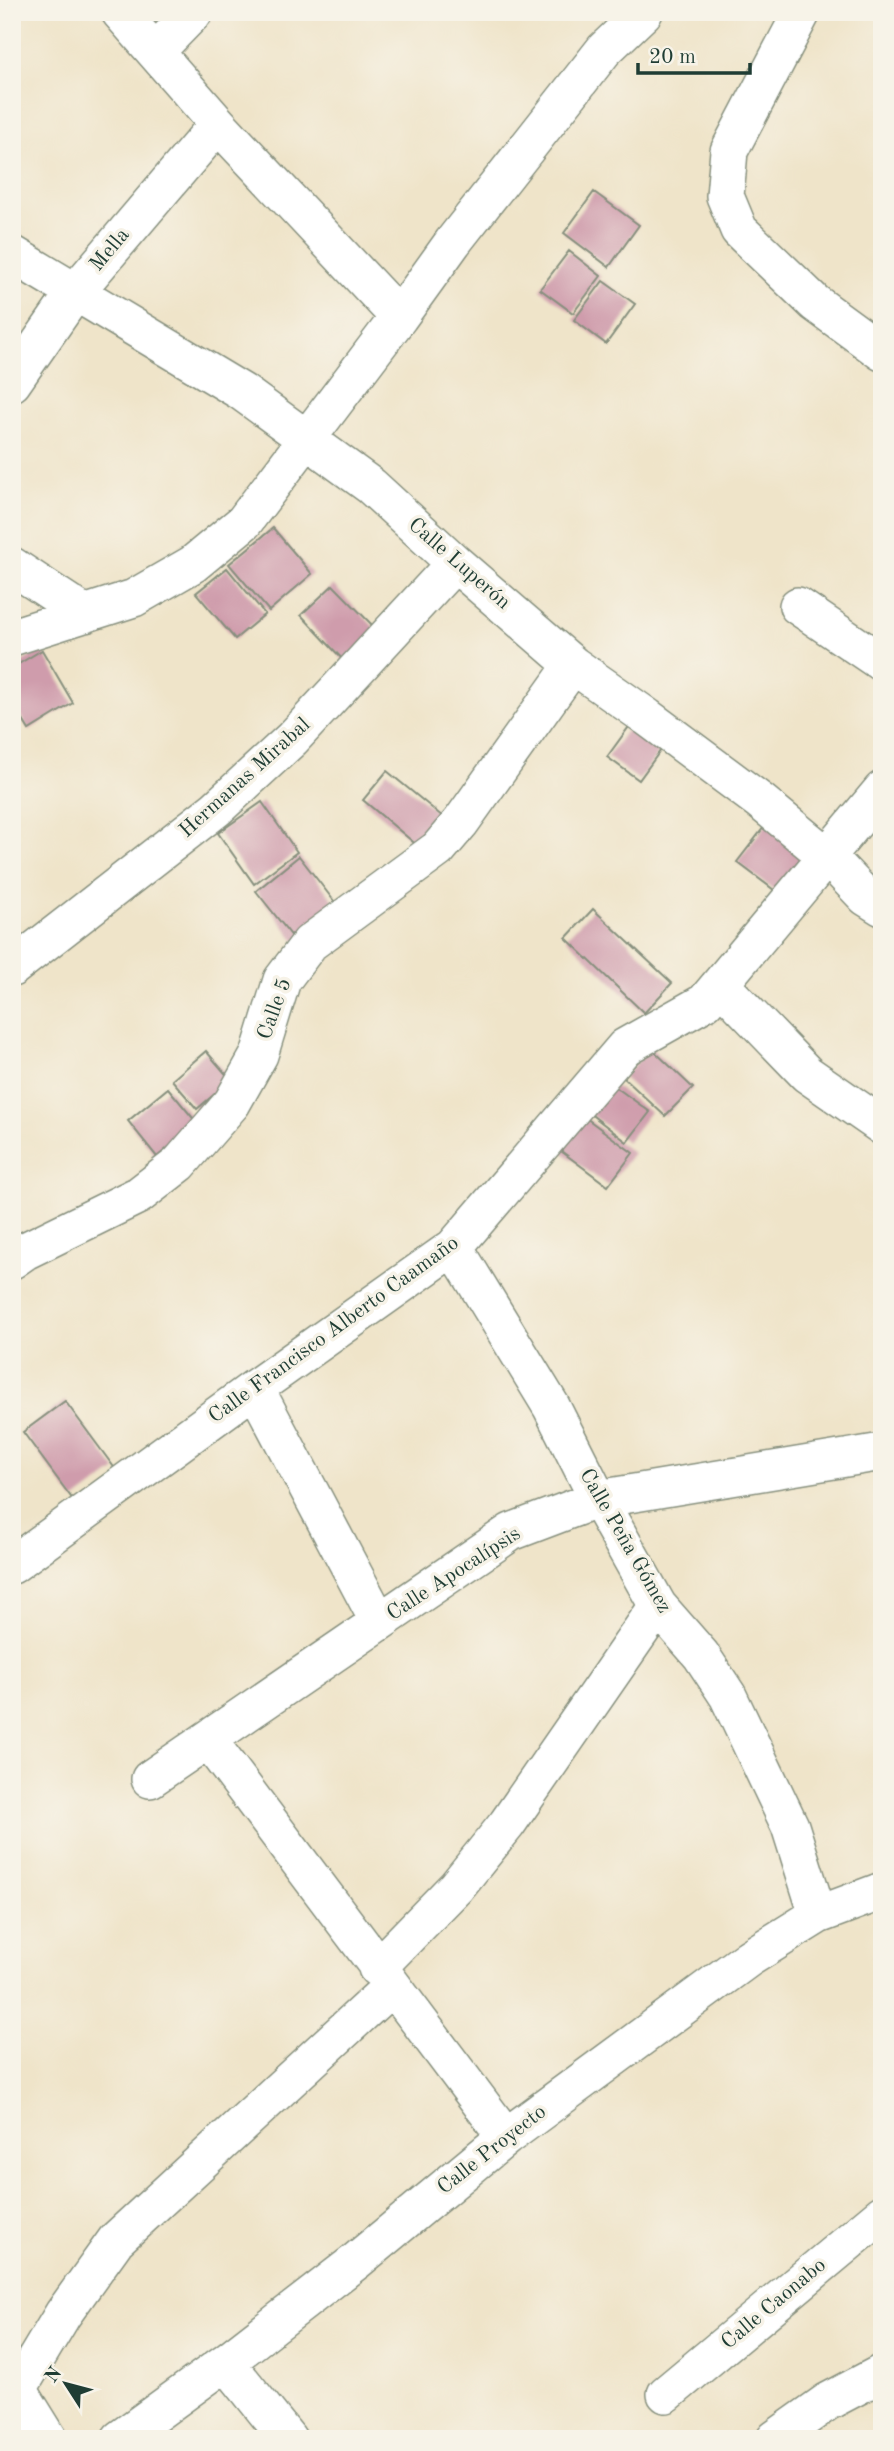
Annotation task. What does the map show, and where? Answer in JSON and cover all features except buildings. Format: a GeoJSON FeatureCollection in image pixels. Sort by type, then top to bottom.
{"type":"FeatureCollection","features":[{"type":"Feature","properties":{"kind":"street"},"geometry":{"type":"LineString","coordinates":[[121,12],[218,124],[399,317]]}},
{"type":"Feature","properties":{"kind":"street"},"geometry":{"type":"LineString","coordinates":[[155,52],[194,12]]}},
{"type":"Feature","properties":{"kind":"street"},"geometry":{"type":"LineString","coordinates":[[12,637],[134,597],[193,564],[244,522],[453,242],[604,50],[644,12]]}},
{"type":"Feature","properties":{"kind":"street"},"geometry":{"type":"LineString","coordinates":[[802,12],[729,151],[725,196],[739,230],[815,303],[882,352]]}},
{"type":"Feature","properties":{"kind":"street","name":"Mella"},"geometry":{"type":"LineString","coordinates":[[12,383],[76,291],[218,124]]}},
{"type":"Feature","properties":{"kind":"street","name":"Calle Luperón"},"geometry":{"type":"LineString","coordinates":[[12,254],[242,392],[371,486],[573,665],[760,801],[828,857],[866,897],[882,907]]}},
{"type":"Feature","properties":{"kind":"street","name":"Hermanas Mirabal"},"geometry":{"type":"LineString","coordinates":[[12,968],[216,809],[283,748],[455,563]]}},
{"type":"Feature","properties":{"kind":"street"},"geometry":{"type":"LineString","coordinates":[[12,566],[85,614]]}},
{"type":"Feature","properties":{"kind":"street"},"geometry":{"type":"LineString","coordinates":[[798,606],[882,663]]}},
{"type":"Feature","properties":{"kind":"street","name":"Calle 5"},"geometry":{"type":"LineString","coordinates":[[12,1260],[24,1251],[139,1195],[179,1164],[232,1103],[259,1055],[282,980],[310,943],[438,849],[461,822],[573,665]]}},
{"type":"Feature","properties":{"kind":"street","name":"Calle Francisco Alberto Caamaño"},"geometry":{"type":"LineString","coordinates":[[12,1565],[454,1247],[625,1047],[705,1002],[882,790]]}},
{"type":"Feature","properties":{"kind":"street"},"geometry":{"type":"LineString","coordinates":[[720,984],[807,1074],[882,1126]]}},
{"type":"Feature","properties":{"kind":"street","name":"Calle Peña Gómez"},"geometry":{"type":"LineString","coordinates":[[454,1247],[551,1406],[598,1499],[659,1606],[701,1655],[728,1696],[790,1826],[818,1915]]}},
{"type":"Feature","properties":{"kind":"street"},"geometry":{"type":"LineString","coordinates":[[255,1388],[379,1622]]}},
{"type":"Feature","properties":{"kind":"street","name":"Calle Apocalípsis"},"geometry":{"type":"LineString","coordinates":[[150,1779],[511,1532],[598,1499],[882,1452]]}},
{"type":"Feature","properties":{"kind":"street"},"geometry":{"type":"LineString","coordinates":[[49,2439],[15,2387],[62,2314],[116,2240],[384,1977],[507,1824],[659,1606]]}},
{"type":"Feature","properties":{"kind":"street"},"geometry":{"type":"LineString","coordinates":[[208,1740],[506,2137]]}},
{"type":"Feature","properties":{"kind":"street","name":"Calle Proyecto"},"geometry":{"type":"LineString","coordinates":[[120,2439],[226,2362],[355,2262],[506,2137],[749,1958],[818,1915],[882,1891]]}},
{"type":"Feature","properties":{"kind":"street","name":"Calle Caonabo"},"geometry":{"type":"LineString","coordinates":[[666,2393],[882,2214]]}},
{"type":"Feature","properties":{"kind":"street"},"geometry":{"type":"LineString","coordinates":[[226,2362],[288,2439]]}},
{"type":"Feature","properties":{"kind":"street"},"geometry":{"type":"LineString","coordinates":[[775,2439],[827,2402],[882,2373]]}}]}
